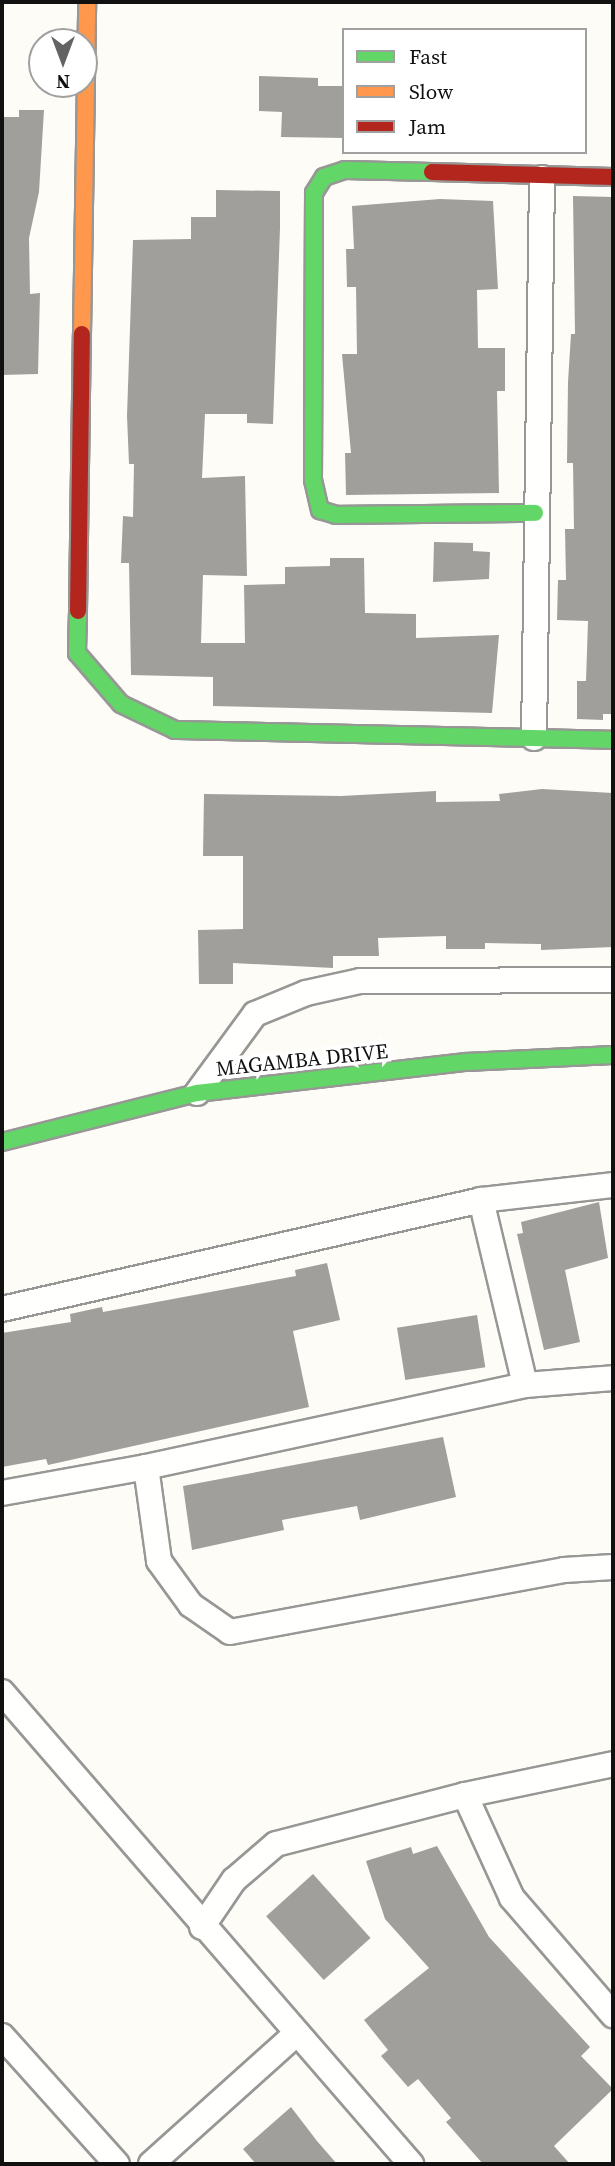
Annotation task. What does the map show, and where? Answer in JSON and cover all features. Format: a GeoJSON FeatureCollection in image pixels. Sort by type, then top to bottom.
{"type":"FeatureCollection","features":[{"type":"Feature","properties":{"kind":"street"},"geometry":{"type":"LineString","coordinates":[[87,2],[77,653],[121,704],[175,730],[613,740]]}},
{"type":"Feature","properties":{"kind":"street"},"geometry":{"type":"LineString","coordinates":[[535,513],[336,515],[320,510],[313,480],[314,193],[324,177],[345,170],[542,178],[613,177]]}},
{"type":"Feature","properties":{"kind":"street"},"geometry":{"type":"LineString","coordinates":[[534,738],[535,513],[542,178]]}},
{"type":"Feature","properties":{"kind":"street"},"geometry":{"type":"LineString","coordinates":[[197,1093],[255,1014],[306,993],[360,981],[613,980]]}},
{"type":"Feature","properties":{"kind":"street","name":"MAGAMBA DRIVE"},"geometry":{"type":"LineString","coordinates":[[2,1142],[197,1093],[466,1062],[613,1055]]}},
{"type":"Feature","properties":{"kind":"street"},"geometry":{"type":"LineString","coordinates":[[2,1309],[481,1200],[613,1185]]}},
{"type":"Feature","properties":{"kind":"street"},"geometry":{"type":"LineString","coordinates":[[481,1200],[525,1385]]}},
{"type":"Feature","properties":{"kind":"street"},"geometry":{"type":"LineString","coordinates":[[2,1493],[146,1467],[525,1385],[613,1378]]}},
{"type":"Feature","properties":{"kind":"street"},"geometry":{"type":"LineString","coordinates":[[146,1467],[159,1562],[191,1605],[230,1632],[564,1570],[613,1567]]}},
{"type":"Feature","properties":{"kind":"street"},"geometry":{"type":"LineString","coordinates":[[2,1692],[202,1927],[411,2164]]}},
{"type":"Feature","properties":{"kind":"street"},"geometry":{"type":"LineString","coordinates":[[202,1927],[234,1880],[276,1844],[465,1795],[613,1764]]}},
{"type":"Feature","properties":{"kind":"street"},"geometry":{"type":"LineString","coordinates":[[465,1795],[512,1898],[613,2015]]}},
{"type":"Feature","properties":{"kind":"street"},"geometry":{"type":"LineString","coordinates":[[151,2164],[296,2034]]}},
{"type":"Feature","properties":{"kind":"street"},"geometry":{"type":"LineString","coordinates":[[2,2036],[117,2164]]}},
{"type":"Feature","properties":{"kind":"building"},"geometry":{"type":"Polygon","coordinates":[[[259,76],[318,78],[318,86],[342,86],[342,138],[281,137],[282,112],[259,111],[259,76]]]}},
{"type":"Feature","properties":{"kind":"building"},"geometry":{"type":"Polygon","coordinates":[[[19,110],[44,110],[39,192],[29,238],[30,294],[40,293],[38,374],[2,375],[2,117],[19,117],[19,110]]]}},
{"type":"Feature","properties":{"kind":"building"},"geometry":{"type":"Polygon","coordinates":[[[216,190],[280,191],[280,228],[273,424],[247,423],[247,414],[205,414],[202,478],[245,476],[247,576],[203,575],[201,643],[245,643],[244,585],[285,584],[285,567],[330,566],[330,558],[364,558],[365,613],[416,614],[416,638],[499,635],[492,713],[213,706],[213,677],[131,675],[129,563],[121,563],[123,516],[133,517],[134,464],[129,464],[127,416],[133,240],[191,239],[191,217],[216,217],[216,190]]]}},
{"type":"Feature","properties":{"kind":"building"},"geometry":{"type":"Polygon","coordinates":[[[573,196],[613,197],[613,714],[603,714],[603,720],[577,719],[577,681],[586,681],[588,621],[557,620],[558,580],[566,580],[565,529],[574,529],[573,463],[567,463],[568,382],[571,334],[575,334],[573,196]]]}},
{"type":"Feature","properties":{"kind":"building"},"geometry":{"type":"Polygon","coordinates":[[[440,199],[493,201],[498,289],[477,290],[478,348],[505,348],[505,391],[497,391],[499,493],[346,495],[345,453],[351,453],[342,354],[357,354],[356,287],[347,287],[346,249],[354,249],[352,206],[440,199]]]}},
{"type":"Feature","properties":{"kind":"building"},"geometry":{"type":"Polygon","coordinates":[[[434,542],[473,543],[473,551],[490,552],[489,579],[433,582],[434,542]]]}},
{"type":"Feature","properties":{"kind":"building"},"geometry":{"type":"Polygon","coordinates":[[[542,789],[613,793],[613,947],[541,950],[541,944],[485,943],[485,949],[446,949],[446,936],[378,938],[379,956],[333,956],[333,968],[233,963],[233,984],[199,984],[198,930],[243,929],[243,856],[203,856],[204,794],[341,796],[436,791],[436,802],[500,801],[499,794],[542,789]]]}},
{"type":"Feature","properties":{"kind":"building"},"geometry":{"type":"Polygon","coordinates":[[[599,1202],[608,1258],[565,1270],[580,1342],[544,1350],[517,1234],[523,1233],[521,1222],[599,1202]]]}},
{"type":"Feature","properties":{"kind":"building"},"geometry":{"type":"Polygon","coordinates":[[[327,1263],[340,1320],[293,1331],[309,1407],[48,1465],[46,1459],[2,1467],[2,1333],[71,1322],[70,1314],[102,1307],[103,1312],[296,1276],[295,1270],[327,1263]]]}},
{"type":"Feature","properties":{"kind":"building"},"geometry":{"type":"Polygon","coordinates":[[[477,1315],[485,1367],[405,1380],[397,1328],[477,1315]]]}},
{"type":"Feature","properties":{"kind":"building"},"geometry":{"type":"Polygon","coordinates":[[[443,1437],[456,1497],[360,1520],[357,1506],[282,1520],[284,1530],[192,1550],[183,1486],[443,1437]]]}},
{"type":"Feature","properties":{"kind":"building"},"geometry":{"type":"Polygon","coordinates":[[[437,1846],[489,1937],[590,2047],[581,2056],[613,2089],[554,2146],[570,2164],[483,2164],[446,2122],[451,2118],[418,2079],[408,2087],[381,2056],[388,2050],[364,2020],[429,1968],[385,1919],[366,1861],[411,1847],[413,1854],[437,1846]]]}},
{"type":"Feature","properties":{"kind":"building"},"geometry":{"type":"Polygon","coordinates":[[[313,1874],[371,1938],[324,1980],[266,1916],[313,1874]]]}},
{"type":"Feature","properties":{"kind":"building"},"geometry":{"type":"Polygon","coordinates":[[[291,2107],[337,2164],[256,2164],[243,2149],[291,2107]]]}},
{"type":"Feature","properties":{"kind":"traffic: fast"},"geometry":{"type":"LineString","coordinates":[[432,172],[345,170],[324,177],[314,193],[313,480],[320,510],[336,515],[535,513]]}},
{"type":"Feature","properties":{"kind":"traffic: fast"},"geometry":{"type":"LineString","coordinates":[[78,611],[77,653],[121,704],[175,730],[613,740]]}},
{"type":"Feature","properties":{"kind":"traffic: fast"},"geometry":{"type":"LineString","coordinates":[[2,1142],[197,1093],[466,1062],[613,1055]]}},
{"type":"Feature","properties":{"kind":"traffic: slow"},"geometry":{"type":"LineString","coordinates":[[82,334],[87,2]]}},
{"type":"Feature","properties":{"kind":"traffic: jam"},"geometry":{"type":"LineString","coordinates":[[432,172],[613,177]]}},
{"type":"Feature","properties":{"kind":"traffic: jam"},"geometry":{"type":"LineString","coordinates":[[78,611],[82,334]]}}]}
